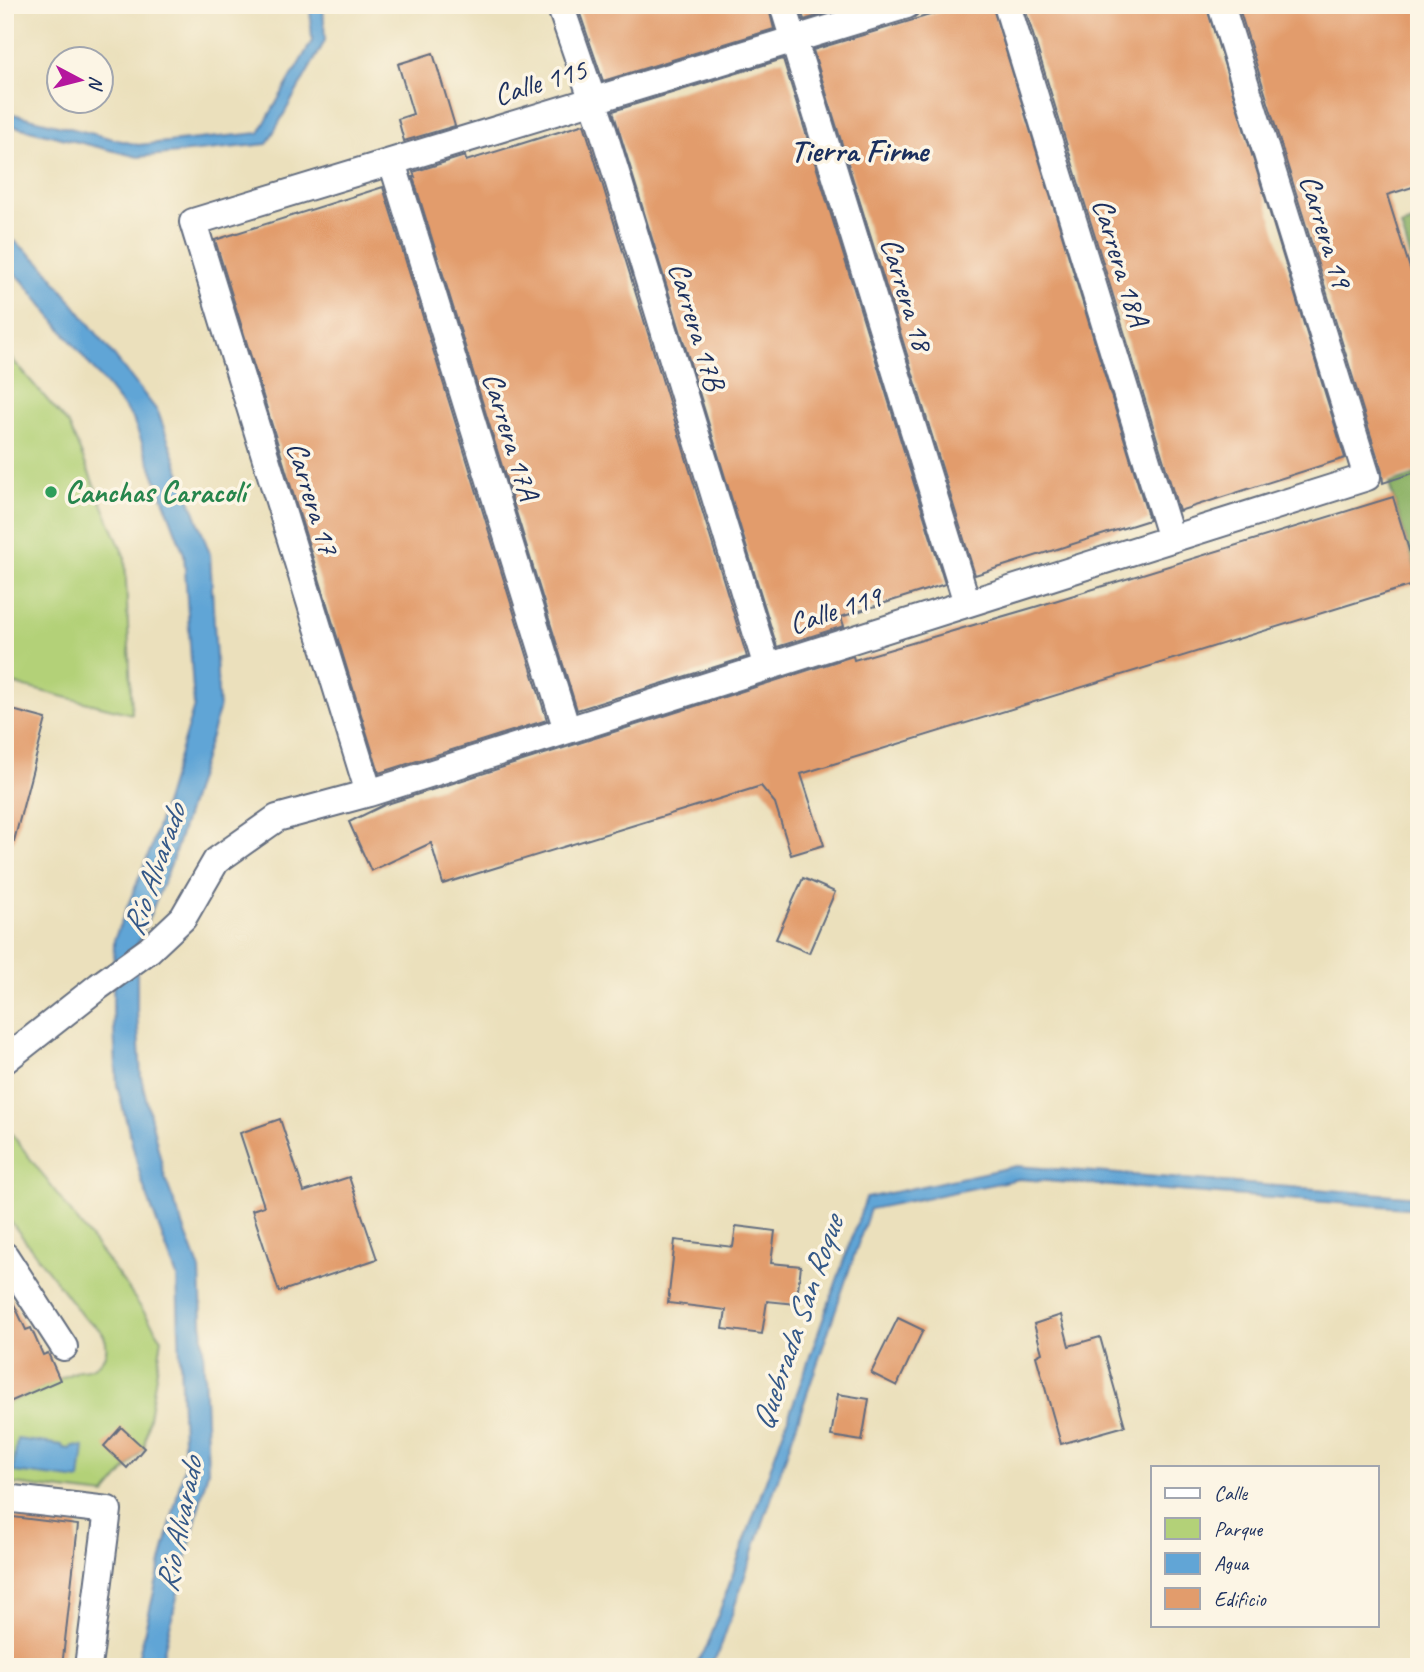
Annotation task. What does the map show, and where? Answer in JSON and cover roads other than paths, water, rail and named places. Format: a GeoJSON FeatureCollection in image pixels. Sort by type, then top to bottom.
{"type":"FeatureCollection","features":[{"type":"Feature","properties":{"kind":"street","name":"Carrera 17B"},"geometry":{"type":"LineString","coordinates":[[560,5],[593,101],[767,667]]}},
{"type":"Feature","properties":{"kind":"street","name":"Carrera 18"},"geometry":{"type":"LineString","coordinates":[[783,5],[967,603]]}},
{"type":"Feature","properties":{"kind":"street","name":"Calle 115"},"geometry":{"type":"LineString","coordinates":[[193,222],[907,5]]}},
{"type":"Feature","properties":{"kind":"street","name":"Carrera 18A"},"geometry":{"type":"LineString","coordinates":[[1007,5],[1171,538]]}},
{"type":"Feature","properties":{"kind":"street","name":"Carrera 19"},"geometry":{"type":"LineString","coordinates":[[1221,5],[1367,477]]}},
{"type":"Feature","properties":{"kind":"street","name":"Carrera 17A"},"geometry":{"type":"LineString","coordinates":[[392,162],[567,730]]}},
{"type":"Feature","properties":{"kind":"street","name":"Carrera 17"},"geometry":{"type":"LineString","coordinates":[[193,222],[369,793]]}},
{"type":"Feature","properties":{"kind":"street","name":"Calle 119"},"geometry":{"type":"LineString","coordinates":[[5,1060],[141,956],[183,918],[216,861],[277,818],[369,793],[1367,477]]}},
{"type":"Feature","properties":{"kind":"street"},"geometry":{"type":"LineString","coordinates":[[5,1256],[64,1347]]}},
{"type":"Feature","properties":{"kind":"street"},"geometry":{"type":"LineString","coordinates":[[5,1498],[108,1510],[88,1667]]}},
{"type":"Feature","properties":{"kind":"water"},"geometry":{"type":"Polygon","coordinates":[[[310,5],[323,5],[325,41],[267,144],[138,157],[5,124],[5,112],[138,145],[259,133],[312,41],[310,5]]]}},
{"type":"Feature","properties":{"kind":"water","name":"Río Alvarado"},"geometry":{"type":"Polygon","coordinates":[[[5,233],[43,265],[158,412],[210,554],[219,710],[173,859],[137,946],[141,1077],[165,1178],[200,1270],[208,1470],[160,1667],[136,1667],[184,1467],[177,1277],[142,1182],[117,1085],[113,1010],[114,940],[151,848],[194,706],[184,554],[133,419],[22,280],[5,266],[5,233]]]}},
{"type":"Feature","properties":{"kind":"water"},"geometry":{"type":"Polygon","coordinates":[[[1016,1166],[1419,1197],[1419,1209],[1019,1179],[870,1209],[719,1652],[709,1667],[694,1667],[707,1647],[866,1198],[1016,1166]]]}},
{"type":"Feature","properties":{"kind":"water"},"geometry":{"type":"Polygon","coordinates":[[[17,1439],[62,1445],[63,1448],[71,1449],[72,1446],[84,1447],[80,1480],[13,1472],[17,1439]]]}},
{"type":"Feature","properties":{"kind":"place","name":"Canchas Caracolí"},"geometry":{"type":"Point","coordinates":[51,492]}},
{"type":"Feature","properties":{"kind":"district","name":"Tierra Firme"},"geometry":{"type":"Point","coordinates":[859,150]}},
{"type":"Feature","properties":{"kind":"water label","name":"Quebrada San Roque"},"geometry":{"type":"Point","coordinates":[797,1323]}}]}
